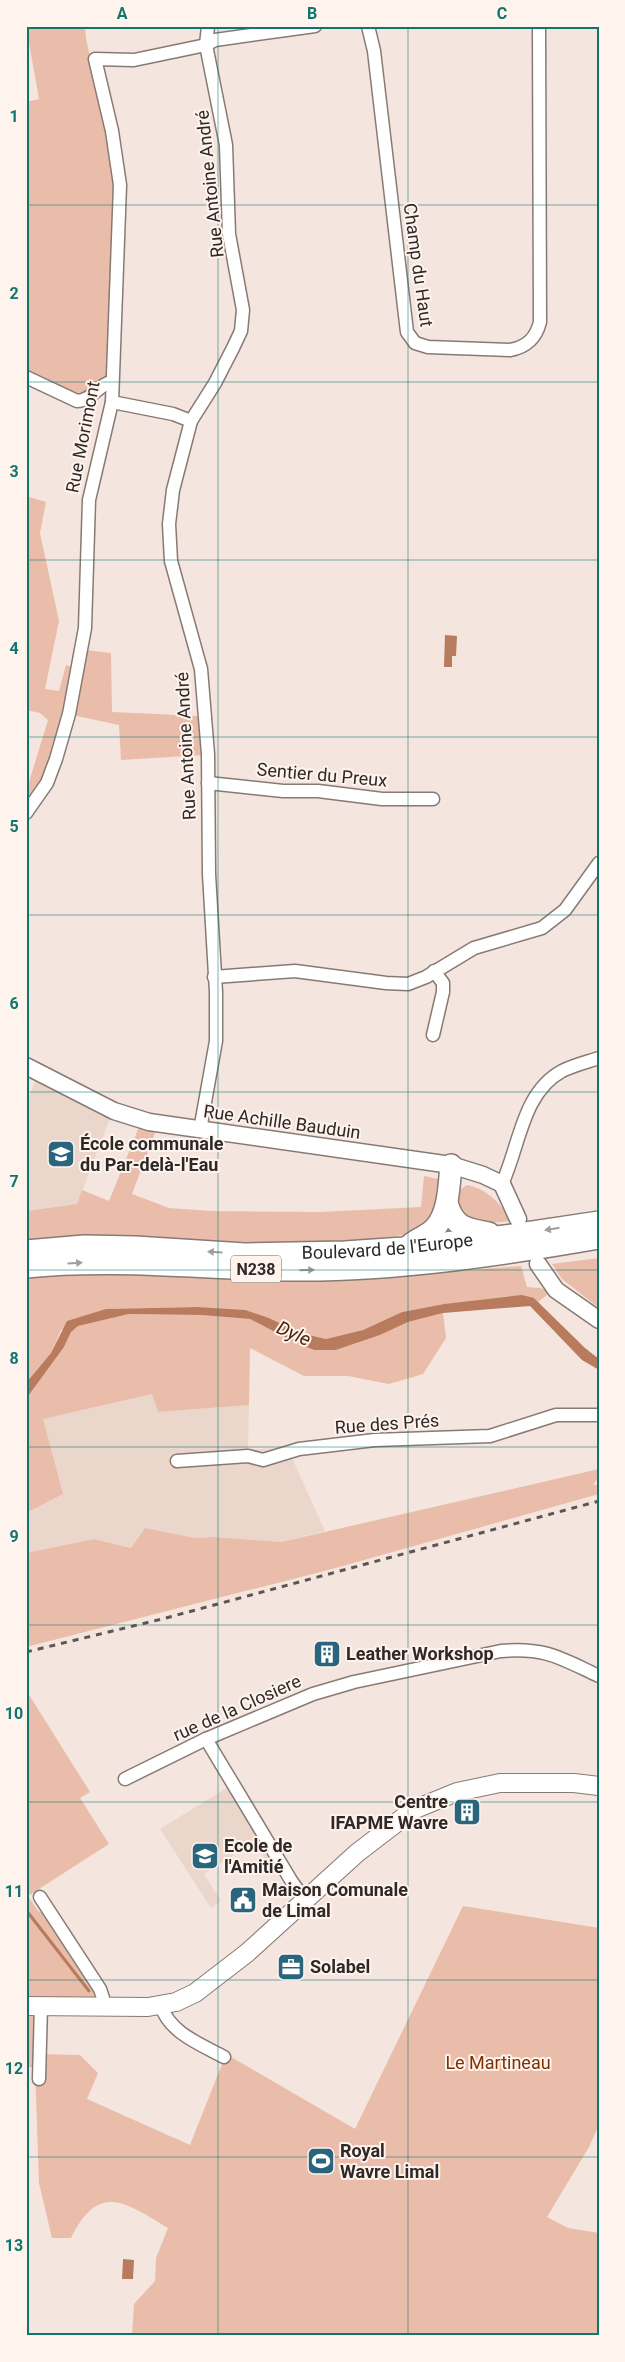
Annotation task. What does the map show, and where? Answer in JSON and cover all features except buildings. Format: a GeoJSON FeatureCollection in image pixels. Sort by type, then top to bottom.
{"type":"FeatureCollection","features":[{"type":"Feature","properties":{"kind":"highway"},"geometry":{"type":"LineString","coordinates":[[404,1248],[434,1229],[440,1220],[447,1202],[451,1165]]}},
{"type":"Feature","properties":{"kind":"highway"},"geometry":{"type":"LineString","coordinates":[[447,1202],[451,1217],[462,1226],[505,1236]]}},
{"type":"Feature","properties":{"kind":"highway","name":"Boulevard de l'Europe"},"geometry":{"type":"LineString","coordinates":[[26,1251],[84,1246],[127,1246],[245,1254],[296,1254],[404,1248],[599,1222]]}},
{"type":"Feature","properties":{"kind":"highway","name":"Boulevard de l'Europe"},"geometry":{"type":"LineString","coordinates":[[26,1267],[115,1263],[296,1270],[543,1255],[599,1238]]}},
{"type":"Feature","properties":{"kind":"highway"},"geometry":{"type":"LineString","coordinates":[[543,1255],[599,1252]]}},
{"type":"Feature","properties":{"kind":"main road"},"geometry":{"type":"LineString","coordinates":[[34,2006],[161,2006],[195,1993],[247,1953],[357,1853],[413,1810],[434,1800],[476,1787],[500,1784],[574,1783],[599,1786]]}},
{"type":"Feature","properties":{"kind":"street","name":"Rue Antoine André"},"geometry":{"type":"LineString","coordinates":[[200,1130],[216,1041],[208,874],[208,783],[201,669],[176,584],[169,543],[173,490],[191,421],[215,383],[241,331],[243,310],[229,234],[223,123],[206,45],[208,26]]}},
{"type":"Feature","properties":{"kind":"street"},"geometry":{"type":"LineString","coordinates":[[206,45],[214,40],[315,26]]}},
{"type":"Feature","properties":{"kind":"street","name":"Champ du Haut"},"geometry":{"type":"LineString","coordinates":[[368,26],[374,51],[407,332],[415,343],[428,347],[503,350],[519,348],[526,344],[533,338],[540,322],[539,26]]}},
{"type":"Feature","properties":{"kind":"street","name":"Rue Morimont"},"geometry":{"type":"LineString","coordinates":[[26,813],[47,783],[56,759],[68,714],[85,628],[89,500],[112,402],[120,185],[112,131],[95,59],[134,60],[206,45]]}},
{"type":"Feature","properties":{"kind":"street"},"geometry":{"type":"LineString","coordinates":[[26,377],[77,401],[88,397],[103,384],[112,382]]}},
{"type":"Feature","properties":{"kind":"street"},"geometry":{"type":"LineString","coordinates":[[112,402],[173,414],[191,421]]}},
{"type":"Feature","properties":{"kind":"street","name":"Sentier du Preux"},"geometry":{"type":"LineString","coordinates":[[208,783],[283,791],[318,791],[382,799],[433,799]]}},
{"type":"Feature","properties":{"kind":"street"},"geometry":{"type":"LineString","coordinates":[[214,977],[295,970],[396,984],[420,980],[474,948],[489,942],[532,932],[551,922],[573,900],[599,863]]}},
{"type":"Feature","properties":{"kind":"street"},"geometry":{"type":"LineString","coordinates":[[433,1035],[443,992],[443,983],[434,971]]}},
{"type":"Feature","properties":{"kind":"street"},"geometry":{"type":"LineString","coordinates":[[518,1219],[502,1184],[511,1166],[529,1107],[543,1085],[562,1071],[599,1058]]}},
{"type":"Feature","properties":{"kind":"street","name":"Rue Achille Bauduin"},"geometry":{"type":"LineString","coordinates":[[26,1066],[129,1117],[173,1127],[451,1165],[483,1175],[502,1184]]}},
{"type":"Feature","properties":{"kind":"street"},"geometry":{"type":"LineString","coordinates":[[543,1255],[556,1290],[599,1320]]}},
{"type":"Feature","properties":{"kind":"street","name":"Rue des Prés"},"geometry":{"type":"LineString","coordinates":[[177,1461],[248,1456],[263,1460],[299,1449],[374,1440],[490,1436],[556,1415],[599,1416]]}},
{"type":"Feature","properties":{"kind":"street","name":"rue de la Closiere"},"geometry":{"type":"LineString","coordinates":[[125,1779],[206,1739],[322,1692],[354,1682],[501,1651],[524,1649],[549,1653],[599,1676]]}},
{"type":"Feature","properties":{"kind":"street"},"geometry":{"type":"LineString","coordinates":[[206,1739],[292,1882],[305,1900]]}},
{"type":"Feature","properties":{"kind":"street"},"geometry":{"type":"LineString","coordinates":[[40,1897],[100,1989],[103,2007]]}},
{"type":"Feature","properties":{"kind":"street"},"geometry":{"type":"LineString","coordinates":[[34,2006],[39,2079]]}},
{"type":"Feature","properties":{"kind":"street"},"geometry":{"type":"LineString","coordinates":[[161,2006],[165,2018],[176,2029],[224,2057]]}},
{"type":"Feature","properties":{"kind":"shaded area","name":"École communale du Par-delà-l'Eau"},"geometry":{"type":"Polygon","coordinates":[[[35,1081],[110,1118],[77,1204],[26,1211],[26,1104],[35,1081]]]}},
{"type":"Feature","properties":{"kind":"shaded area"},"geometry":{"type":"Polygon","coordinates":[[[152,1394],[158,1412],[249,1405],[248,1450],[287,1447],[325,1531],[281,1542],[214,1537],[195,1538],[145,1528],[132,1548],[94,1539],[26,1553],[26,1513],[63,1494],[42,1419],[152,1394]]]}},
{"type":"Feature","properties":{"kind":"shaded area","name":"Ecole de l'Amitié"},"geometry":{"type":"Polygon","coordinates":[[[228,1787],[280,1871],[275,1874],[254,1842],[204,1874],[221,1901],[211,1908],[160,1829],[228,1787]]]}},
{"type":"Feature","properties":{"kind":"green space"},"geometry":{"type":"Polygon","coordinates":[[[26,26],[85,26],[86,39],[114,165],[109,376],[78,396],[26,371],[26,102],[39,99],[26,26]]]}},
{"type":"Feature","properties":{"kind":"green space"},"geometry":{"type":"Polygon","coordinates":[[[26,496],[46,502],[40,533],[59,621],[45,689],[59,691],[66,665],[74,668],[53,763],[26,808],[26,792],[48,720],[40,713],[26,710],[26,496]]]}},
{"type":"Feature","properties":{"kind":"green space"},"geometry":{"type":"Polygon","coordinates":[[[85,650],[111,653],[112,712],[199,716],[203,755],[121,760],[119,725],[72,715],[85,650]]]}},
{"type":"Feature","properties":{"kind":"green space"},"geometry":{"type":"Polygon","coordinates":[[[139,1127],[155,1133],[132,1194],[169,1208],[211,1211],[320,1212],[421,1207],[424,1176],[438,1179],[439,1208],[419,1232],[390,1237],[318,1243],[136,1240],[26,1241],[26,1211],[77,1204],[82,1190],[109,1201],[139,1127]]]}},
{"type":"Feature","properties":{"kind":"green space"},"geometry":{"type":"Polygon","coordinates":[[[467,1185],[487,1193],[493,1198],[510,1221],[494,1223],[476,1221],[456,1211],[457,1192],[467,1185]]]}},
{"type":"Feature","properties":{"kind":"green space"},"geometry":{"type":"Polygon","coordinates":[[[599,1258],[599,1308],[562,1279],[552,1264],[599,1258]]]}},
{"type":"Feature","properties":{"kind":"green space"},"geometry":{"type":"Polygon","coordinates":[[[521,1266],[527,1287],[540,1288],[551,1292],[538,1302],[534,1298],[444,1304],[402,1312],[363,1330],[326,1339],[300,1333],[269,1318],[197,1307],[106,1309],[61,1330],[51,1353],[26,1383],[26,1279],[88,1273],[119,1273],[307,1280],[398,1276],[521,1266]]]}},
{"type":"Feature","properties":{"kind":"green space"},"geometry":{"type":"Polygon","coordinates":[[[443,1313],[446,1338],[423,1374],[389,1384],[348,1376],[304,1376],[250,1348],[249,1405],[158,1412],[152,1394],[43,1419],[63,1494],[26,1513],[26,1399],[64,1347],[71,1332],[78,1326],[129,1314],[201,1315],[250,1319],[314,1350],[336,1350],[380,1335],[408,1322],[443,1313]]]}},
{"type":"Feature","properties":{"kind":"green space"},"geometry":{"type":"Polygon","coordinates":[[[599,1469],[599,1478],[593,1484],[599,1486],[599,1494],[332,1569],[26,1647],[26,1553],[94,1539],[131,1548],[145,1528],[195,1538],[214,1537],[281,1542],[599,1469]]]}},
{"type":"Feature","properties":{"kind":"green space"},"geometry":{"type":"Polygon","coordinates":[[[26,1690],[90,1792],[80,1798],[109,1844],[28,1896],[38,1911],[46,1914],[97,1991],[95,1999],[26,1998],[26,1690]]]}},
{"type":"Feature","properties":{"kind":"green space","name":"Le Martineau"},"geometry":{"type":"Polygon","coordinates":[[[463,1906],[599,1928],[599,2125],[589,2147],[547,2217],[568,2228],[599,2233],[599,2336],[132,2336],[134,2304],[155,2281],[156,2258],[168,2228],[139,2211],[114,2202],[103,2203],[92,2209],[81,2220],[71,2238],[52,2238],[39,2183],[35,2068],[26,2066],[26,2014],[37,2014],[37,2054],[80,2055],[98,2073],[87,2099],[190,2145],[226,2054],[355,2129],[463,1906]]]}},
{"type":"Feature","properties":{"kind":"water"},"geometry":{"type":"Polygon","coordinates":[[[445,635],[457,636],[456,656],[452,656],[452,667],[444,667],[445,635]]]}},
{"type":"Feature","properties":{"kind":"water","name":"Dyle"},"geometry":{"type":"Polygon","coordinates":[[[522,1295],[534,1298],[585,1348],[599,1359],[599,1370],[582,1360],[530,1306],[443,1313],[408,1322],[380,1335],[336,1350],[314,1350],[250,1319],[201,1315],[129,1314],[78,1326],[71,1332],[64,1347],[26,1399],[26,1383],[51,1353],[67,1321],[106,1309],[197,1307],[245,1310],[269,1318],[300,1333],[326,1339],[363,1330],[402,1312],[444,1304],[522,1295]]]}},
{"type":"Feature","properties":{"kind":"water"},"geometry":{"type":"Polygon","coordinates":[[[123,2259],[134,2260],[133,2279],[122,2279],[123,2259]]]}},
{"type":"Feature","properties":{"kind":"waterway"},"geometry":{"type":"LineString","coordinates":[[26,1910],[89,1991]]}},
{"type":"Feature","properties":{"kind":"railway"},"geometry":{"type":"LineString","coordinates":[[26,1652],[166,1618],[599,1501]]}},
{"type":"Feature","properties":{"kind":"place","name":"École communale du Par-delà-l'Eau"},"geometry":{"type":"Point","coordinates":[61,1154]}},
{"type":"Feature","properties":{"kind":"place","name":"Leather Workshop"},"geometry":{"type":"Point","coordinates":[327,1654]}},
{"type":"Feature","properties":{"kind":"place","name":"Centre IFAPME Wavre"},"geometry":{"type":"Point","coordinates":[467,1812]}},
{"type":"Feature","properties":{"kind":"place","name":"Ecole de l'Amitié"},"geometry":{"type":"Point","coordinates":[205,1856]}},
{"type":"Feature","properties":{"kind":"place","name":"Maison Comunale de Limal"},"geometry":{"type":"Point","coordinates":[243,1900]}},
{"type":"Feature","properties":{"kind":"place","name":"Solabel"},"geometry":{"type":"Point","coordinates":[291,1967]}},
{"type":"Feature","properties":{"kind":"place","name":"Royal Wavre Limal"},"geometry":{"type":"Point","coordinates":[321,2161]}}]}
